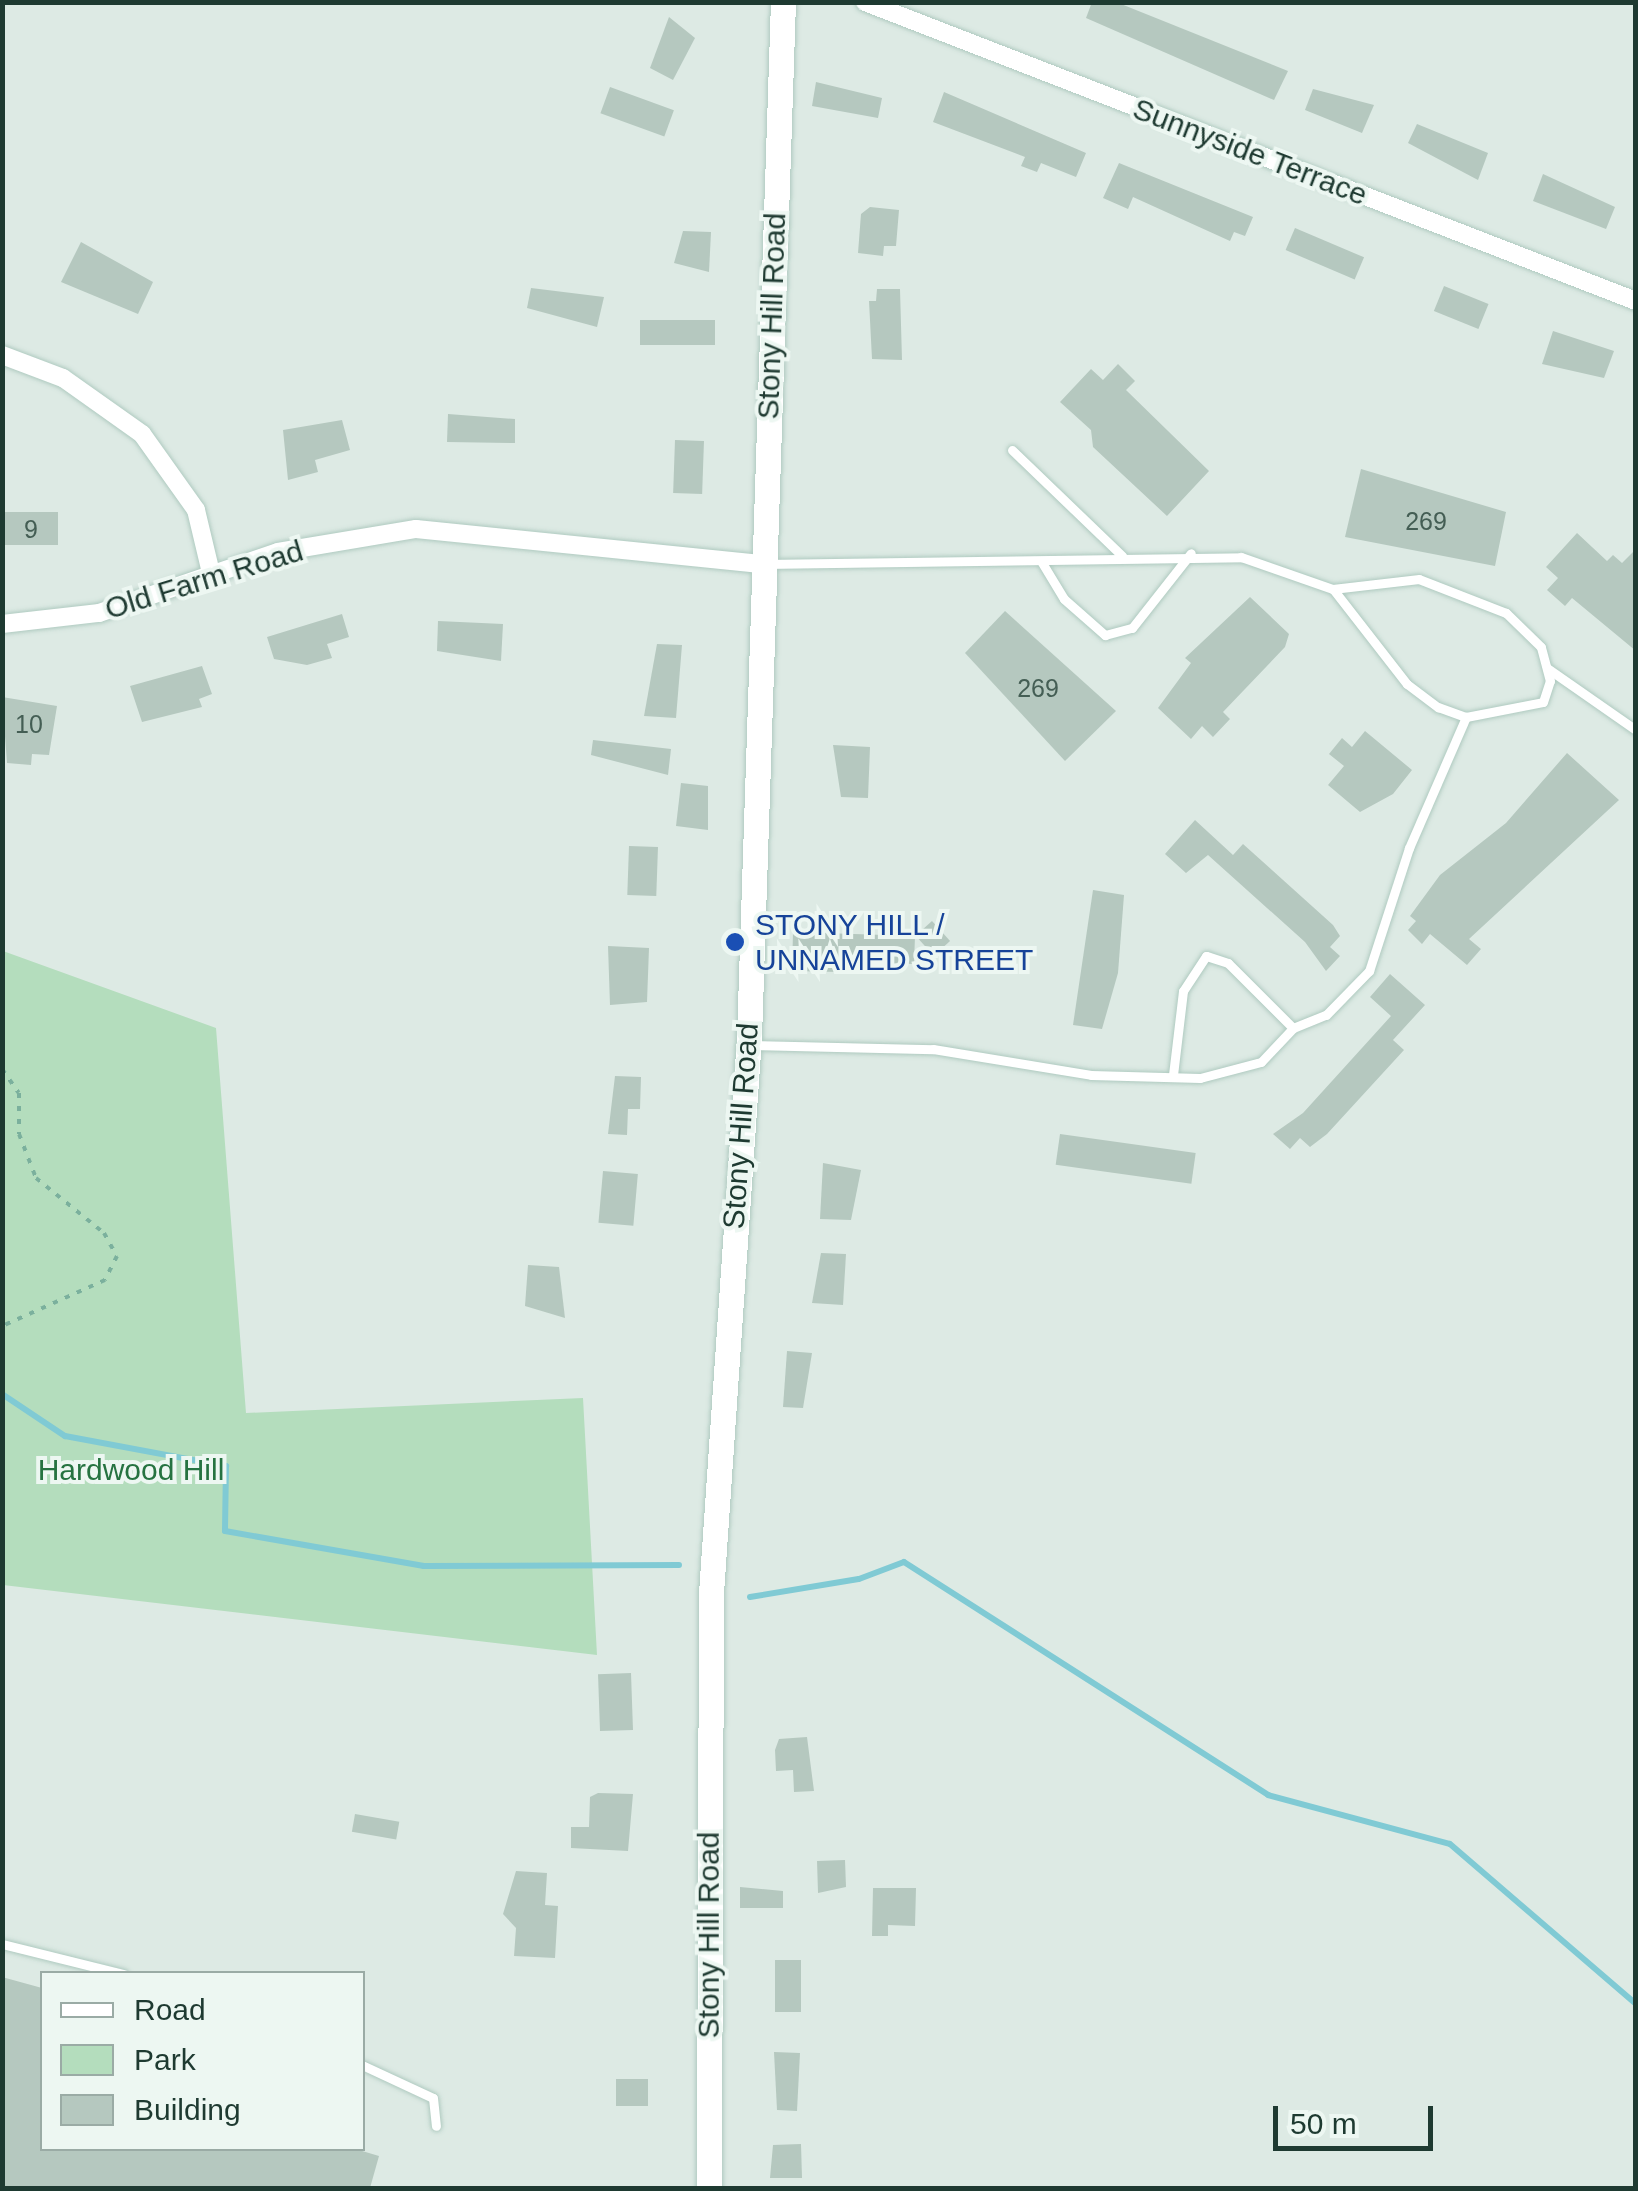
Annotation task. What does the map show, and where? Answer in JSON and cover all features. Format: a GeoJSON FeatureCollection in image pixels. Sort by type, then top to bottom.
{"type":"FeatureCollection","features":[{"type":"Feature","properties":{"kind":"main road","name":"Stony Hill Road"},"geometry":{"type":"LineString","coordinates":[[710,2188],[711,1594],[748,1045],[783,2]]}},
{"type":"Feature","properties":{"kind":"street","name":"Sunnyside Terrace"},"geometry":{"type":"LineString","coordinates":[[866,2],[1636,301]]}},
{"type":"Feature","properties":{"kind":"street"},"geometry":{"type":"LineString","coordinates":[[2,355],[63,378],[142,434],[196,510],[211,573]]}},
{"type":"Feature","properties":{"kind":"street","name":"Old Farm Road"},"geometry":{"type":"LineString","coordinates":[[2,624],[99,613],[278,552],[416,530],[763,564]]}},
{"type":"Feature","properties":{"kind":"lane"},"geometry":{"type":"LineString","coordinates":[[1012,450],[1122,556]]}},
{"type":"Feature","properties":{"kind":"lane"},"geometry":{"type":"LineString","coordinates":[[1041,561],[1064,599],[1105,635],[1132,628],[1191,554]]}},
{"type":"Feature","properties":{"kind":"lane"},"geometry":{"type":"LineString","coordinates":[[763,564],[1041,561],[1191,554],[1241,557],[1333,589],[1419,578],[1452,588],[1526,626],[1547,668],[1636,730]]}},
{"type":"Feature","properties":{"kind":"lane"},"geometry":{"type":"LineString","coordinates":[[1333,589],[1406,684],[1466,717],[1531,710],[1543,702],[1547,668]]}},
{"type":"Feature","properties":{"kind":"lane"},"geometry":{"type":"LineString","coordinates":[[748,1045],[933,1049],[1091,1075],[1240,1072],[1293,1028],[1326,1015],[1368,971],[1408,848],[1466,717]]}},
{"type":"Feature","properties":{"kind":"lane"},"geometry":{"type":"LineString","coordinates":[[1173,1076],[1183,991],[1206,956],[1239,972],[1293,1028]]}},
{"type":"Feature","properties":{"kind":"lane"},"geometry":{"type":"LineString","coordinates":[[2,1944],[110,1971]]}},
{"type":"Feature","properties":{"kind":"lane"},"geometry":{"type":"LineString","coordinates":[[365,2065],[433,2098],[436,2126]]}},
{"type":"Feature","properties":{"kind":"path"},"geometry":{"type":"LineString","coordinates":[[2,1070],[19,1093],[19,1134],[36,1178],[104,1232],[117,1256],[105,1280],[2,1326]]}},
{"type":"Feature","properties":{"kind":"green space","name":"Hardwood Hill"},"geometry":{"type":"Polygon","coordinates":[[[3,951],[216,1028],[246,1413],[583,1398],[597,1655],[3,1585],[3,951]]]}},
{"type":"Feature","properties":{"kind":"building"},"geometry":{"type":"Polygon","coordinates":[[[1092,2],[1116,2],[1288,71],[1274,100],[1086,18],[1092,2]]]}},
{"type":"Feature","properties":{"kind":"building"},"geometry":{"type":"Polygon","coordinates":[[[669,17],[695,38],[673,80],[650,68],[669,17]]]}},
{"type":"Feature","properties":{"kind":"building"},"geometry":{"type":"Polygon","coordinates":[[[816,82],[882,98],[878,118],[812,106],[816,82]]]}},
{"type":"Feature","properties":{"kind":"building"},"geometry":{"type":"Polygon","coordinates":[[[610,87],[674,110],[664,137],[600,113],[610,87]]]}},
{"type":"Feature","properties":{"kind":"building"},"geometry":{"type":"Polygon","coordinates":[[[1313,89],[1374,105],[1362,133],[1305,110],[1313,89]]]}},
{"type":"Feature","properties":{"kind":"building"},"geometry":{"type":"Polygon","coordinates":[[[944,92],[1086,153],[1076,177],[1041,163],[1037,172],[1021,166],[1025,157],[933,122],[944,92]]]}},
{"type":"Feature","properties":{"kind":"building"},"geometry":{"type":"Polygon","coordinates":[[[1417,124],[1488,153],[1478,180],[1408,143],[1417,124]]]}},
{"type":"Feature","properties":{"kind":"building"},"geometry":{"type":"Polygon","coordinates":[[[1119,163],[1253,217],[1245,236],[1234,232],[1230,241],[1133,197],[1128,209],[1103,198],[1119,163]]]}},
{"type":"Feature","properties":{"kind":"building"},"geometry":{"type":"Polygon","coordinates":[[[1543,174],[1615,207],[1606,229],[1533,201],[1543,174]]]}},
{"type":"Feature","properties":{"kind":"building"},"geometry":{"type":"Polygon","coordinates":[[[870,207],[899,210],[896,246],[884,246],[883,256],[858,253],[861,214],[870,207]]]}},
{"type":"Feature","properties":{"kind":"building"},"geometry":{"type":"Polygon","coordinates":[[[1295,228],[1364,257],[1355,279],[1286,250],[1295,228]]]}},
{"type":"Feature","properties":{"kind":"building"},"geometry":{"type":"Polygon","coordinates":[[[683,231],[711,232],[709,272],[674,263],[683,231]]]}},
{"type":"Feature","properties":{"kind":"building"},"geometry":{"type":"Polygon","coordinates":[[[81,242],[153,282],[138,314],[61,282],[81,242]]]}},
{"type":"Feature","properties":{"kind":"building"},"geometry":{"type":"Polygon","coordinates":[[[1444,286],[1489,304],[1478,329],[1434,311],[1444,286]]]}},
{"type":"Feature","properties":{"kind":"building"},"geometry":{"type":"Polygon","coordinates":[[[531,288],[604,297],[597,327],[527,308],[531,288]]]}},
{"type":"Feature","properties":{"kind":"building"},"geometry":{"type":"Polygon","coordinates":[[[877,289],[900,289],[902,360],[872,359],[869,301],[876,301],[877,289]]]}},
{"type":"Feature","properties":{"kind":"building"},"geometry":{"type":"Polygon","coordinates":[[[640,320],[715,320],[715,345],[640,345],[640,320]]]}},
{"type":"Feature","properties":{"kind":"building"},"geometry":{"type":"Polygon","coordinates":[[[1553,331],[1614,351],[1604,378],[1542,364],[1553,331]]]}},
{"type":"Feature","properties":{"kind":"building"},"geometry":{"type":"Polygon","coordinates":[[[1118,364],[1135,381],[1126,390],[1209,471],[1167,516],[1093,447],[1091,430],[1060,402],[1091,369],[1103,380],[1118,364]]]}},
{"type":"Feature","properties":{"kind":"building"},"geometry":{"type":"Polygon","coordinates":[[[448,414],[515,419],[515,443],[447,442],[448,414]]]}},
{"type":"Feature","properties":{"kind":"building"},"geometry":{"type":"Polygon","coordinates":[[[342,420],[350,450],[315,460],[318,472],[288,480],[283,430],[342,420]]]}},
{"type":"Feature","properties":{"kind":"building"},"geometry":{"type":"Polygon","coordinates":[[[675,440],[704,441],[702,494],[673,493],[675,440]]]}},
{"type":"Feature","properties":{"kind":"building"},"geometry":{"type":"Polygon","coordinates":[[[1361,469],[1506,512],[1495,566],[1345,537],[1361,469]]]}},
{"type":"Feature","properties":{"kind":"building"},"geometry":{"type":"Polygon","coordinates":[[[4,512],[58,512],[58,545],[4,545],[4,512]]]}},
{"type":"Feature","properties":{"kind":"building"},"geometry":{"type":"Polygon","coordinates":[[[1577,533],[1607,561],[1613,555],[1622,563],[1636,549],[1636,651],[1572,598],[1565,606],[1547,590],[1558,578],[1546,567],[1577,533]]]}},
{"type":"Feature","properties":{"kind":"building"},"geometry":{"type":"Polygon","coordinates":[[[1250,597],[1289,634],[1285,647],[1223,712],[1230,719],[1213,737],[1202,726],[1191,739],[1158,708],[1191,663],[1185,658],[1250,597]]]}},
{"type":"Feature","properties":{"kind":"building"},"geometry":{"type":"Polygon","coordinates":[[[1005,611],[1116,711],[1065,761],[965,653],[1005,611]]]}},
{"type":"Feature","properties":{"kind":"building"},"geometry":{"type":"Polygon","coordinates":[[[342,614],[349,637],[327,644],[332,658],[307,665],[274,659],[267,637],[342,614]]]}},
{"type":"Feature","properties":{"kind":"building"},"geometry":{"type":"Polygon","coordinates":[[[438,621],[503,624],[501,661],[437,651],[438,621]]]}},
{"type":"Feature","properties":{"kind":"building"},"geometry":{"type":"Polygon","coordinates":[[[657,644],[682,645],[676,718],[644,716],[657,644]]]}},
{"type":"Feature","properties":{"kind":"building"},"geometry":{"type":"Polygon","coordinates":[[[202,666],[212,694],[199,699],[202,707],[142,722],[130,686],[202,666]]]}},
{"type":"Feature","properties":{"kind":"building"},"geometry":{"type":"Polygon","coordinates":[[[2,697],[57,706],[49,755],[32,754],[31,765],[7,763],[2,697]]]}},
{"type":"Feature","properties":{"kind":"building"},"geometry":{"type":"Polygon","coordinates":[[[1365,731],[1412,770],[1393,794],[1360,812],[1328,785],[1344,766],[1329,754],[1342,738],[1352,747],[1365,731]]]}},
{"type":"Feature","properties":{"kind":"building"},"geometry":{"type":"Polygon","coordinates":[[[593,740],[671,749],[668,775],[591,755],[593,740]]]}},
{"type":"Feature","properties":{"kind":"building"},"geometry":{"type":"Polygon","coordinates":[[[833,745],[870,747],[868,798],[841,797],[833,745]]]}},
{"type":"Feature","properties":{"kind":"building"},"geometry":{"type":"Polygon","coordinates":[[[1567,753],[1619,800],[1469,939],[1481,949],[1467,965],[1430,934],[1422,944],[1408,930],[1416,921],[1410,916],[1440,875],[1506,823],[1567,753]]]}},
{"type":"Feature","properties":{"kind":"building"},"geometry":{"type":"Polygon","coordinates":[[[681,783],[708,786],[708,830],[676,826],[681,783]]]}},
{"type":"Feature","properties":{"kind":"building"},"geometry":{"type":"Polygon","coordinates":[[[1195,820],[1233,855],[1243,844],[1333,925],[1340,936],[1330,947],[1340,956],[1326,971],[1305,942],[1208,855],[1186,873],[1165,854],[1195,820]]]}},
{"type":"Feature","properties":{"kind":"building"},"geometry":{"type":"Polygon","coordinates":[[[629,846],[658,847],[656,896],[627,895],[629,846]]]}},
{"type":"Feature","properties":{"kind":"building"},"geometry":{"type":"Polygon","coordinates":[[[1093,890],[1124,895],[1118,973],[1102,1029],[1073,1025],[1093,890]]]}},
{"type":"Feature","properties":{"kind":"building"},"geometry":{"type":"Polygon","coordinates":[[[932,921],[950,941],[934,956],[916,936],[932,921]]]}},
{"type":"Feature","properties":{"kind":"building"},"geometry":{"type":"Polygon","coordinates":[[[793,932],[915,936],[914,964],[840,962],[840,972],[792,971],[793,932]]]}},
{"type":"Feature","properties":{"kind":"building"},"geometry":{"type":"Polygon","coordinates":[[[608,946],[649,948],[647,1002],[610,1005],[608,946]]]}},
{"type":"Feature","properties":{"kind":"building"},"geometry":{"type":"Polygon","coordinates":[[[1390,974],[1425,1005],[1393,1040],[1404,1050],[1327,1134],[1310,1147],[1300,1138],[1290,1149],[1273,1134],[1303,1113],[1391,1016],[1370,997],[1390,974]]]}},
{"type":"Feature","properties":{"kind":"building"},"geometry":{"type":"Polygon","coordinates":[[[615,1076],[641,1077],[640,1109],[628,1109],[627,1135],[608,1134],[615,1076]]]}},
{"type":"Feature","properties":{"kind":"building"},"geometry":{"type":"Polygon","coordinates":[[[1060,1134],[1196,1153],[1191,1184],[1056,1165],[1060,1134]]]}},
{"type":"Feature","properties":{"kind":"building"},"geometry":{"type":"Polygon","coordinates":[[[823,1163],[861,1170],[851,1220],[820,1219],[823,1163]]]}},
{"type":"Feature","properties":{"kind":"building"},"geometry":{"type":"Polygon","coordinates":[[[603,1171],[638,1174],[633,1226],[598,1223],[603,1171]]]}},
{"type":"Feature","properties":{"kind":"building"},"geometry":{"type":"Polygon","coordinates":[[[821,1253],[846,1254],[843,1305],[812,1303],[821,1253]]]}},
{"type":"Feature","properties":{"kind":"building"},"geometry":{"type":"Polygon","coordinates":[[[528,1265],[559,1267],[565,1318],[525,1306],[528,1265]]]}},
{"type":"Feature","properties":{"kind":"building"},"geometry":{"type":"Polygon","coordinates":[[[787,1351],[812,1353],[803,1408],[783,1407],[787,1351]]]}},
{"type":"Feature","properties":{"kind":"building"},"geometry":{"type":"Polygon","coordinates":[[[631,1673],[633,1730],[600,1731],[598,1674],[631,1673]]]}},
{"type":"Feature","properties":{"kind":"building"},"geometry":{"type":"Polygon","coordinates":[[[807,1737],[814,1791],[794,1792],[793,1770],[776,1771],[775,1750],[779,1739],[807,1737]]]}},
{"type":"Feature","properties":{"kind":"building"},"geometry":{"type":"Polygon","coordinates":[[[598,1793],[633,1794],[628,1851],[571,1848],[571,1827],[589,1827],[590,1797],[598,1793]]]}},
{"type":"Feature","properties":{"kind":"building"},"geometry":{"type":"Polygon","coordinates":[[[355,1814],[399,1822],[396,1840],[352,1832],[355,1814]]]}},
{"type":"Feature","properties":{"kind":"building"},"geometry":{"type":"Polygon","coordinates":[[[845,1860],[846,1887],[818,1893],[817,1861],[845,1860]]]}},
{"type":"Feature","properties":{"kind":"building"},"geometry":{"type":"Polygon","coordinates":[[[516,1871],[547,1873],[545,1905],[558,1906],[555,1958],[514,1956],[516,1928],[503,1914],[516,1871]]]}},
{"type":"Feature","properties":{"kind":"building"},"geometry":{"type":"Polygon","coordinates":[[[740,1887],[783,1891],[783,1908],[740,1908],[740,1887]]]}},
{"type":"Feature","properties":{"kind":"building"},"geometry":{"type":"Polygon","coordinates":[[[873,1888],[916,1888],[915,1926],[888,1925],[888,1936],[872,1936],[873,1888]]]}},
{"type":"Feature","properties":{"kind":"building"},"geometry":{"type":"Polygon","coordinates":[[[775,1960],[801,1960],[801,2012],[775,2012],[775,1960]]]}},
{"type":"Feature","properties":{"kind":"building"},"geometry":{"type":"Polygon","coordinates":[[[2,1977],[40,1987],[40,2151],[362,2151],[379,2156],[370,2188],[2,2188],[2,1977]]]}},
{"type":"Feature","properties":{"kind":"building"},"geometry":{"type":"Polygon","coordinates":[[[774,2052],[800,2053],[797,2111],[777,2110],[774,2052]]]}},
{"type":"Feature","properties":{"kind":"building"},"geometry":{"type":"Polygon","coordinates":[[[616,2079],[648,2079],[648,2106],[616,2106],[616,2079]]]}},
{"type":"Feature","properties":{"kind":"building"},"geometry":{"type":"Polygon","coordinates":[[[801,2144],[802,2178],[770,2178],[773,2145],[801,2144]]]}},
{"type":"Feature","properties":{"kind":"waterway"},"geometry":{"type":"LineString","coordinates":[[2,1394],[65,1436],[226,1466],[225,1531],[424,1566],[679,1565]]}},
{"type":"Feature","properties":{"kind":"waterway"},"geometry":{"type":"LineString","coordinates":[[750,1597],[859,1579],[904,1562],[1268,1795],[1450,1844],[1636,2004]]}},
{"type":"Feature","properties":{"kind":"place","name":"STONY HILL / UNNAMED STREET"},"geometry":{"type":"Point","coordinates":[735,942]}}]}
